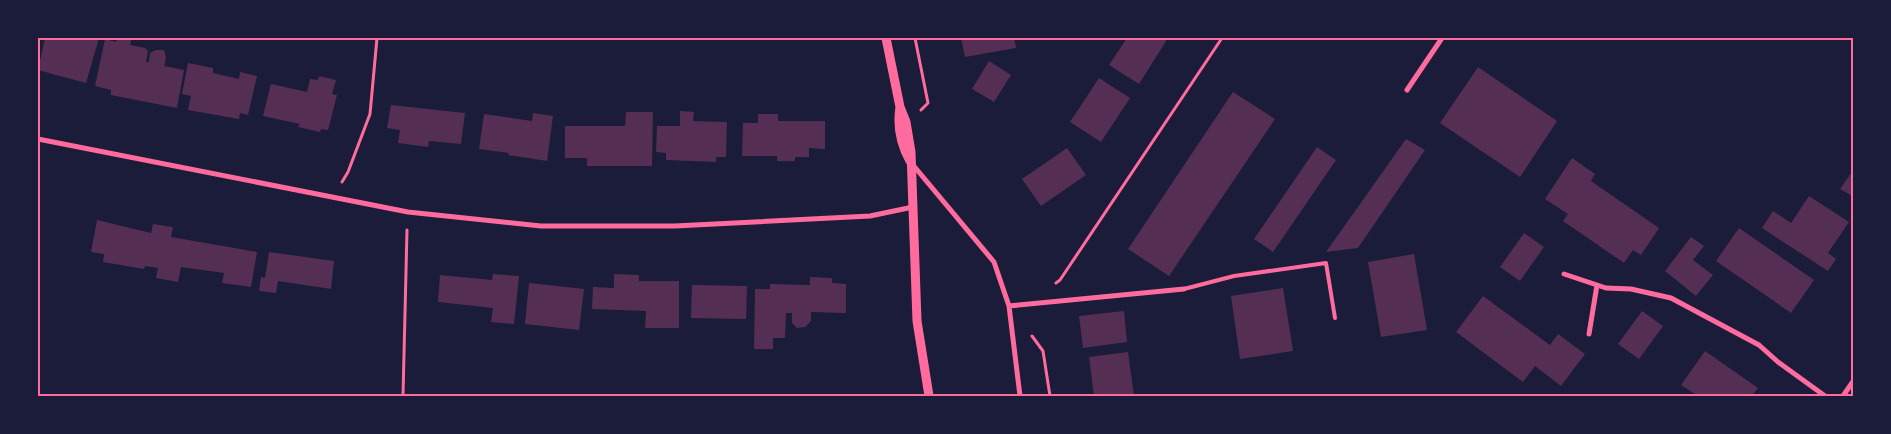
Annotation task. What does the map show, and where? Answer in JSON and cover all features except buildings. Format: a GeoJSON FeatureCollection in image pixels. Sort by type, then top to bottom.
{"type":"FeatureCollection","features":[{"type":"Feature","properties":{"kind":"street"},"geometry":{"type":"LineString","coordinates":[[886,38],[900,107],[906,122],[911,152],[916,320],[929,396]]}},
{"type":"Feature","properties":{"kind":"street"},"geometry":{"type":"LineString","coordinates":[[1407,90],[1442,38]]}},
{"type":"Feature","properties":{"kind":"street"},"geometry":{"type":"LineString","coordinates":[[900,107],[898,120],[903,149],[911,163],[994,262],[1009,306],[1020,396]]}},
{"type":"Feature","properties":{"kind":"street"},"geometry":{"type":"LineString","coordinates":[[38,139],[408,212],[541,226],[675,226],[870,216],[913,207]]}},
{"type":"Feature","properties":{"kind":"street"},"geometry":{"type":"LineString","coordinates":[[1564,274],[1606,288],[1631,289],[1671,298],[1760,345],[1778,362],[1826,396]]}},
{"type":"Feature","properties":{"kind":"street"},"geometry":{"type":"LineString","coordinates":[[1589,334],[1597,285]]}},
{"type":"Feature","properties":{"kind":"street"},"geometry":{"type":"LineString","coordinates":[[1009,306],[1184,290]]}},
{"type":"Feature","properties":{"kind":"street"},"geometry":{"type":"LineString","coordinates":[[1843,396],[1854,380]]}},
{"type":"Feature","properties":{"kind":"lane"},"geometry":{"type":"LineString","coordinates":[[1184,290],[1234,276],[1326,263],[1335,318]]}},
{"type":"Feature","properties":{"kind":"path"},"geometry":{"type":"LineString","coordinates":[[333,197],[348,172],[370,114],[376,38]]}},
{"type":"Feature","properties":{"kind":"path"},"geometry":{"type":"LineString","coordinates":[[906,122],[928,104],[915,38]]}},
{"type":"Feature","properties":{"kind":"path"},"geometry":{"type":"LineString","coordinates":[[1052,286],[1060,280],[1222,38]]}},
{"type":"Feature","properties":{"kind":"path"},"geometry":{"type":"LineString","coordinates":[[403,396],[408,212]]}},
{"type":"Feature","properties":{"kind":"path"},"geometry":{"type":"LineString","coordinates":[[1009,306],[1043,351],[1050,396]]}}]}
